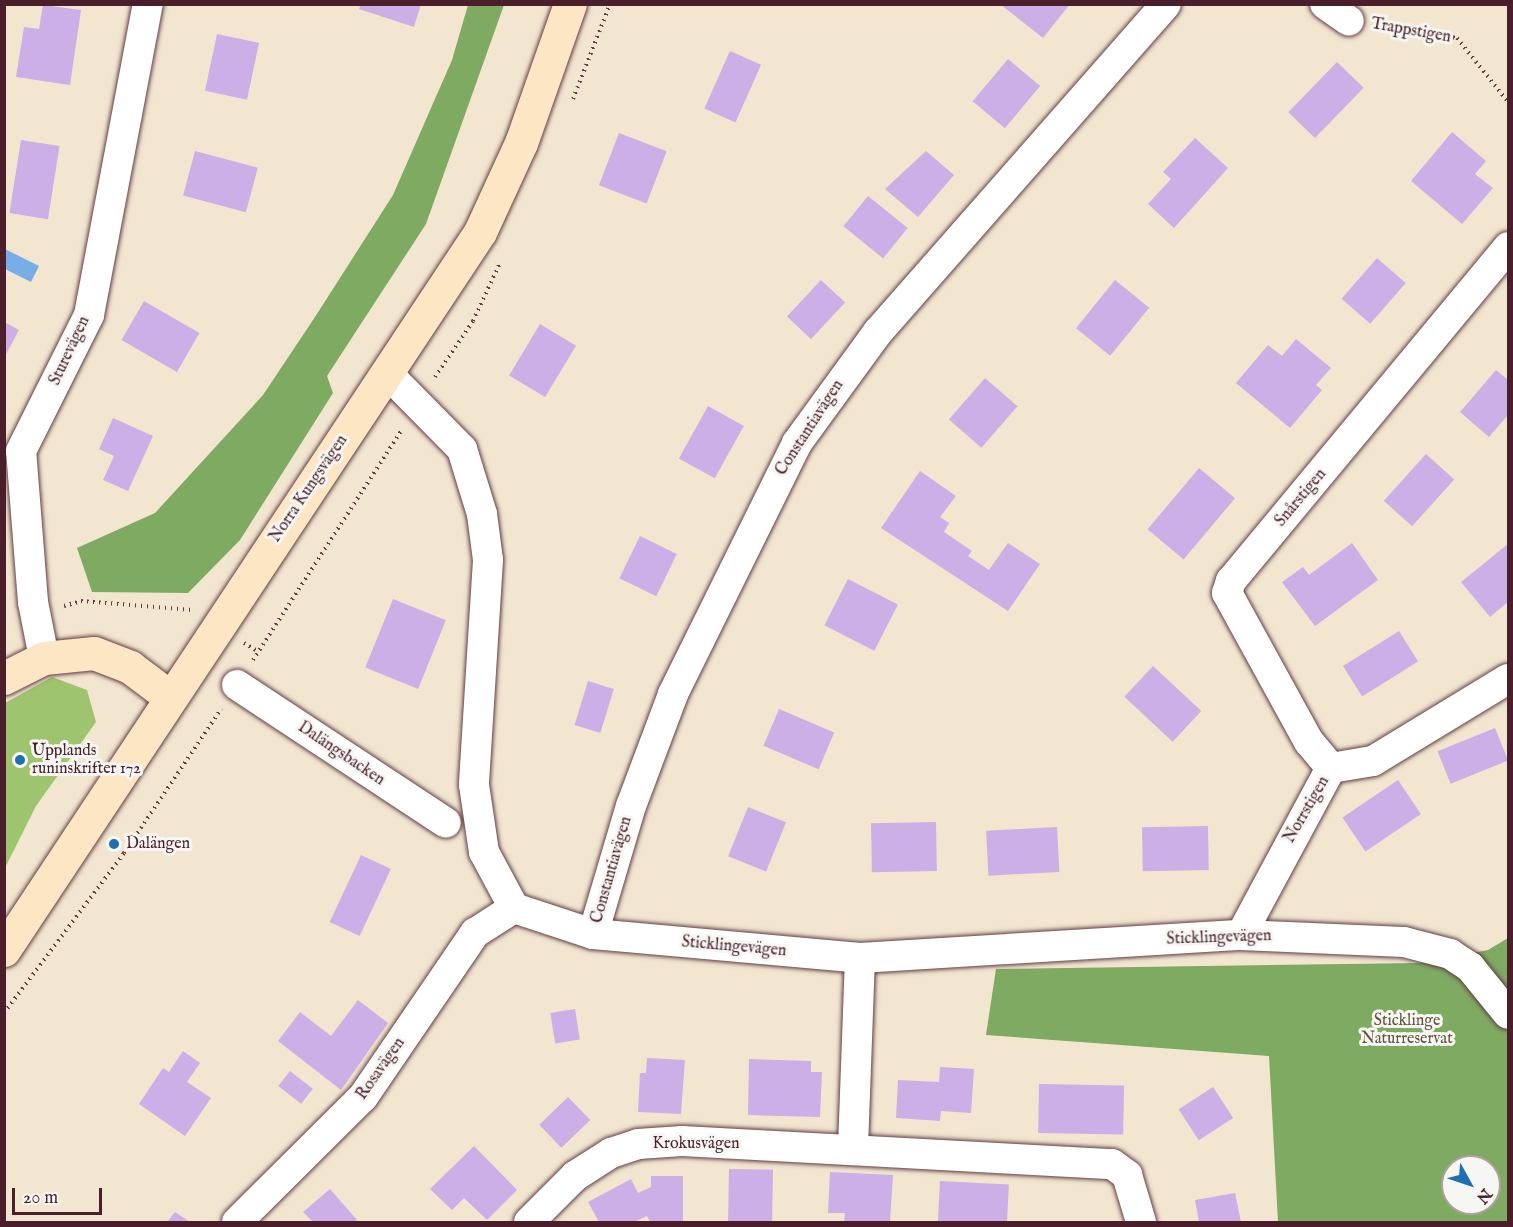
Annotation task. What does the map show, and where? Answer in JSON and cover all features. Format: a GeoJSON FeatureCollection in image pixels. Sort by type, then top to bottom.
{"type":"FeatureCollection","features":[{"type":"Feature","properties":{"kind":"main road","name":"Norra Kungsvägen"},"geometry":{"type":"LineString","coordinates":[[4,950],[480,232],[521,143],[570,4]]}},
{"type":"Feature","properties":{"kind":"main road"},"geometry":{"type":"LineString","coordinates":[[4,678],[44,658],[94,653],[116,659],[170,697]]}},
{"type":"Feature","properties":{"kind":"street","name":"Sturevägen"},"geometry":{"type":"LineString","coordinates":[[44,658],[35,614],[13,448],[88,315],[148,4]]}},
{"type":"Feature","properties":{"kind":"street","name":"Constantiavägen"},"geometry":{"type":"LineString","coordinates":[[593,934],[631,806],[674,693],[797,443],[878,332],[1166,4]]}},
{"type":"Feature","properties":{"kind":"street","name":"Trappstigen"},"geometry":{"type":"LineString","coordinates":[[1325,4],[1349,21]]}},
{"type":"Feature","properties":{"kind":"street","name":"Snårstigen"},"geometry":{"type":"LineString","coordinates":[[1330,768],[1310,742],[1227,593],[1231,581],[1509,247]]}},
{"type":"Feature","properties":{"kind":"street"},"geometry":{"type":"LineString","coordinates":[[387,373],[419,401],[462,449],[482,514],[488,560],[474,784],[484,852],[514,908]]}},
{"type":"Feature","properties":{"kind":"street","name":"Norrstigen"},"geometry":{"type":"LineString","coordinates":[[1241,935],[1330,768],[1373,760],[1509,679]]}},
{"type":"Feature","properties":{"kind":"street","name":"Dalängsbacken"},"geometry":{"type":"LineString","coordinates":[[237,685],[446,823]]}},
{"type":"Feature","properties":{"kind":"street","name":"Sticklingevägen"},"geometry":{"type":"LineString","coordinates":[[514,908],[593,934],[860,958],[1241,935],[1428,947],[1470,967],[1509,1014]]}},
{"type":"Feature","properties":{"kind":"street","name":"Rosavägen"},"geometry":{"type":"LineString","coordinates":[[237,1222],[363,1097],[475,933],[514,908]]}},
{"type":"Feature","properties":{"kind":"street"},"geometry":{"type":"LineString","coordinates":[[853,1148],[860,958]]}},
{"type":"Feature","properties":{"kind":"street","name":"Krokusvägen"},"geometry":{"type":"LineString","coordinates":[[529,1222],[575,1176],[638,1144],[853,1148],[1112,1164],[1127,1175],[1141,1222]]}},
{"type":"Feature","properties":{"kind":"path"},"geometry":{"type":"LineString","coordinates":[[568,112],[610,4]]}},
{"type":"Feature","properties":{"kind":"path","name":"Trappstigen"},"geometry":{"type":"LineString","coordinates":[[1349,21],[1457,38],[1509,102]]}},
{"type":"Feature","properties":{"kind":"path"},"geometry":{"type":"LineString","coordinates":[[4,1013],[124,853],[259,652],[419,401],[473,321],[502,258]]}},
{"type":"Feature","properties":{"kind":"path"},"geometry":{"type":"LineString","coordinates":[[35,614],[81,601],[186,605],[259,652]]}},
{"type":"Feature","properties":{"kind":"green space"},"geometry":{"type":"Polygon","coordinates":[[[468,5],[504,5],[426,224],[327,376],[333,393],[240,540],[188,593],[92,592],[77,548],[155,513],[263,395],[315,317],[393,195],[452,60],[468,5]]]}},
{"type":"Feature","properties":{"kind":"green space"},"geometry":{"type":"Polygon","coordinates":[[[52,677],[87,690],[96,722],[36,806],[5,868],[5,703],[52,677]]]}},
{"type":"Feature","properties":{"kind":"green space","name":"Sticklinge Naturreservat"},"geometry":{"type":"Polygon","coordinates":[[[1508,938],[1508,1222],[1278,1222],[1269,1056],[986,1035],[996,969],[1419,963],[1488,950],[1508,938]]]}},
{"type":"Feature","properties":{"kind":"water"},"geometry":{"type":"Polygon","coordinates":[[[5,249],[39,266],[31,282],[5,269],[5,249]]]}},
{"type":"Feature","properties":{"kind":"building"},"geometry":{"type":"Polygon","coordinates":[[[361,4],[421,4],[414,27],[359,9],[361,4]]]}},
{"type":"Feature","properties":{"kind":"building"},"geometry":{"type":"Polygon","coordinates":[[[1000,4],[1070,4],[1043,38],[1000,4]]]}},
{"type":"Feature","properties":{"kind":"building"},"geometry":{"type":"Polygon","coordinates":[[[43,5],[81,10],[70,85],[16,77],[24,27],[39,29],[43,5]]]}},
{"type":"Feature","properties":{"kind":"building"},"geometry":{"type":"Polygon","coordinates":[[[217,34],[259,43],[247,100],[205,91],[217,34]]]}},
{"type":"Feature","properties":{"kind":"building"},"geometry":{"type":"Polygon","coordinates":[[[730,51],[761,65],[735,122],[704,109],[730,51]]]}},
{"type":"Feature","properties":{"kind":"building"},"geometry":{"type":"Polygon","coordinates":[[[1008,59],[1040,86],[1005,128],[973,101],[1008,59]]]}},
{"type":"Feature","properties":{"kind":"building"},"geometry":{"type":"Polygon","coordinates":[[[1337,62],[1364,88],[1315,138],[1288,112],[1337,62]]]}},
{"type":"Feature","properties":{"kind":"building"},"geometry":{"type":"Polygon","coordinates":[[[1452,132],[1486,161],[1475,174],[1493,188],[1462,224],[1411,181],[1452,132]]]}},
{"type":"Feature","properties":{"kind":"building"},"geometry":{"type":"Polygon","coordinates":[[[619,133],[667,151],[647,204],[599,185],[619,133]]]}},
{"type":"Feature","properties":{"kind":"building"},"geometry":{"type":"Polygon","coordinates":[[[1195,138],[1228,168],[1174,228],[1148,204],[1171,179],[1163,172],[1195,138]]]}},
{"type":"Feature","properties":{"kind":"building"},"geometry":{"type":"Polygon","coordinates":[[[21,140],[60,146],[48,219],[9,213],[21,140]]]}},
{"type":"Feature","properties":{"kind":"building"},"geometry":{"type":"Polygon","coordinates":[[[195,151],[258,168],[246,212],[183,195],[195,151]]]}},
{"type":"Feature","properties":{"kind":"building"},"geometry":{"type":"Polygon","coordinates":[[[926,151],[954,175],[918,217],[885,189],[926,151]]]}},
{"type":"Feature","properties":{"kind":"building"},"geometry":{"type":"Polygon","coordinates":[[[868,196],[908,228],[883,258],[843,226],[868,196]]]}},
{"type":"Feature","properties":{"kind":"building"},"geometry":{"type":"Polygon","coordinates":[[[1377,258],[1406,283],[1370,324],[1342,299],[1377,258]]]}},
{"type":"Feature","properties":{"kind":"building"},"geometry":{"type":"Polygon","coordinates":[[[821,280],[845,303],[811,339],[787,317],[821,280]]]}},
{"type":"Feature","properties":{"kind":"building"},"geometry":{"type":"Polygon","coordinates":[[[1115,280],[1149,308],[1110,356],[1076,328],[1115,280]]]}},
{"type":"Feature","properties":{"kind":"building"},"geometry":{"type":"Polygon","coordinates":[[[144,301],[199,333],[177,372],[122,340],[144,301]]]}},
{"type":"Feature","properties":{"kind":"building"},"geometry":{"type":"Polygon","coordinates":[[[4,322],[19,330],[4,358],[4,322]]]}},
{"type":"Feature","properties":{"kind":"building"},"geometry":{"type":"Polygon","coordinates":[[[540,324],[576,346],[545,397],[509,375],[540,324]]]}},
{"type":"Feature","properties":{"kind":"building"},"geometry":{"type":"Polygon","coordinates":[[[1296,339],[1331,368],[1316,385],[1322,390],[1290,428],[1236,383],[1268,345],[1282,356],[1296,339]]]}},
{"type":"Feature","properties":{"kind":"building"},"geometry":{"type":"Polygon","coordinates":[[[1496,370],[1508,380],[1508,415],[1489,437],[1460,412],[1496,370]]]}},
{"type":"Feature","properties":{"kind":"building"},"geometry":{"type":"Polygon","coordinates":[[[985,378],[1017,406],[981,448],[949,420],[985,378]]]}},
{"type":"Feature","properties":{"kind":"building"},"geometry":{"type":"Polygon","coordinates":[[[708,406],[744,426],[715,478],[679,458],[708,406]]]}},
{"type":"Feature","properties":{"kind":"building"},"geometry":{"type":"Polygon","coordinates":[[[113,418],[153,436],[128,491],[103,480],[114,456],[99,449],[113,418]]]}},
{"type":"Feature","properties":{"kind":"building"},"geometry":{"type":"Polygon","coordinates":[[[1426,454],[1454,479],[1412,526],[1384,501],[1426,454]]]}},
{"type":"Feature","properties":{"kind":"building"},"geometry":{"type":"Polygon","coordinates":[[[1199,468],[1235,498],[1184,559],[1148,529],[1199,468]]]}},
{"type":"Feature","properties":{"kind":"building"},"geometry":{"type":"Polygon","coordinates":[[[920,471],[956,496],[940,517],[949,523],[944,532],[972,551],[968,556],[989,570],[1008,543],[1040,564],[1008,611],[881,528],[920,471]]]}},
{"type":"Feature","properties":{"kind":"building"},"geometry":{"type":"Polygon","coordinates":[[[640,536],[677,554],[656,596],[619,578],[640,536]]]}},
{"type":"Feature","properties":{"kind":"building"},"geometry":{"type":"Polygon","coordinates":[[[1352,543],[1378,580],[1315,626],[1282,582],[1303,567],[1309,575],[1352,543]]]}},
{"type":"Feature","properties":{"kind":"building"},"geometry":{"type":"Polygon","coordinates":[[[1508,544],[1508,602],[1490,617],[1461,582],[1508,544]]]}},
{"type":"Feature","properties":{"kind":"building"},"geometry":{"type":"Polygon","coordinates":[[[848,579],[898,604],[874,651],[824,625],[848,579]]]}},
{"type":"Feature","properties":{"kind":"building"},"geometry":{"type":"Polygon","coordinates":[[[393,599],[446,620],[418,689],[365,668],[393,599]]]}},
{"type":"Feature","properties":{"kind":"building"},"geometry":{"type":"Polygon","coordinates":[[[1399,631],[1418,662],[1362,697],[1343,666],[1399,631]]]}},
{"type":"Feature","properties":{"kind":"building"},"geometry":{"type":"Polygon","coordinates":[[[1153,666],[1201,711],[1173,742],[1124,697],[1153,666]]]}},
{"type":"Feature","properties":{"kind":"building"},"geometry":{"type":"Polygon","coordinates":[[[588,681],[614,689],[600,733],[575,725],[588,681]]]}},
{"type":"Feature","properties":{"kind":"building"},"geometry":{"type":"Polygon","coordinates":[[[779,709],[834,732],[819,769],[763,746],[779,709]]]}},
{"type":"Feature","properties":{"kind":"building"},"geometry":{"type":"Polygon","coordinates":[[[1495,728],[1508,760],[1451,784],[1438,751],[1495,728]]]}},
{"type":"Feature","properties":{"kind":"building"},"geometry":{"type":"Polygon","coordinates":[[[1398,780],[1421,814],[1365,851],[1342,817],[1398,780]]]}},
{"type":"Feature","properties":{"kind":"building"},"geometry":{"type":"Polygon","coordinates":[[[748,807],[786,822],[766,871],[728,856],[748,807]]]}},
{"type":"Feature","properties":{"kind":"building"},"geometry":{"type":"Polygon","coordinates":[[[936,822],[937,871],[872,872],[871,823],[936,822]]]}},
{"type":"Feature","properties":{"kind":"building"},"geometry":{"type":"Polygon","coordinates":[[[1208,826],[1209,870],[1143,871],[1142,827],[1208,826]]]}},
{"type":"Feature","properties":{"kind":"building"},"geometry":{"type":"Polygon","coordinates":[[[1057,827],[1059,872],[988,876],[986,831],[1057,827]]]}},
{"type":"Feature","properties":{"kind":"building"},"geometry":{"type":"Polygon","coordinates":[[[361,855],[391,869],[360,936],[330,922],[361,855]]]}},
{"type":"Feature","properties":{"kind":"building"},"geometry":{"type":"Polygon","coordinates":[[[358,1000],[388,1023],[341,1090],[278,1041],[300,1012],[331,1036],[358,1000]]]}},
{"type":"Feature","properties":{"kind":"building"},"geometry":{"type":"Polygon","coordinates":[[[575,1009],[580,1040],[555,1044],[550,1013],[575,1009]]]}},
{"type":"Feature","properties":{"kind":"building"},"geometry":{"type":"Polygon","coordinates":[[[183,1051],[200,1063],[187,1082],[211,1098],[185,1136],[139,1104],[163,1068],[169,1072],[183,1051]]]}},
{"type":"Feature","properties":{"kind":"building"},"geometry":{"type":"Polygon","coordinates":[[[647,1058],[685,1060],[681,1114],[638,1112],[640,1073],[646,1073],[647,1058]]]}},
{"type":"Feature","properties":{"kind":"building"},"geometry":{"type":"Polygon","coordinates":[[[749,1059],[811,1061],[811,1072],[822,1072],[820,1117],[748,1115],[749,1059]]]}},
{"type":"Feature","properties":{"kind":"building"},"geometry":{"type":"Polygon","coordinates":[[[940,1067],[974,1069],[971,1113],[941,1111],[940,1121],[896,1118],[898,1080],[939,1082],[940,1067]]]}},
{"type":"Feature","properties":{"kind":"building"},"geometry":{"type":"Polygon","coordinates":[[[290,1071],[313,1089],[301,1104],[278,1086],[290,1071]]]}},
{"type":"Feature","properties":{"kind":"building"},"geometry":{"type":"Polygon","coordinates":[[[1039,1084],[1124,1085],[1123,1134],[1038,1133],[1039,1084]]]}},
{"type":"Feature","properties":{"kind":"building"},"geometry":{"type":"Polygon","coordinates":[[[1213,1087],[1233,1118],[1199,1140],[1179,1109],[1213,1087]]]}},
{"type":"Feature","properties":{"kind":"building"},"geometry":{"type":"Polygon","coordinates":[[[568,1097],[590,1120],[561,1148],[539,1125],[568,1097]]]}},
{"type":"Feature","properties":{"kind":"building"},"geometry":{"type":"Polygon","coordinates":[[[474,1146],[517,1190],[487,1220],[464,1198],[452,1210],[430,1189],[474,1146]]]}},
{"type":"Feature","properties":{"kind":"building"},"geometry":{"type":"Polygon","coordinates":[[[729,1169],[773,1170],[772,1222],[728,1222],[729,1169]]]}},
{"type":"Feature","properties":{"kind":"building"},"geometry":{"type":"Polygon","coordinates":[[[830,1172],[893,1175],[890,1222],[844,1222],[845,1213],[828,1213],[830,1172]]]}},
{"type":"Feature","properties":{"kind":"building"},"geometry":{"type":"Polygon","coordinates":[[[651,1176],[683,1176],[683,1222],[650,1222],[647,1216],[634,1222],[599,1222],[588,1202],[631,1179],[638,1193],[651,1187],[651,1176]]]}},
{"type":"Feature","properties":{"kind":"building"},"geometry":{"type":"Polygon","coordinates":[[[940,1181],[1009,1185],[1007,1222],[938,1222],[940,1181]]]}},
{"type":"Feature","properties":{"kind":"building"},"geometry":{"type":"Polygon","coordinates":[[[330,1189],[357,1220],[354,1222],[313,1222],[303,1212],[330,1189]]]}},
{"type":"Feature","properties":{"kind":"building"},"geometry":{"type":"Polygon","coordinates":[[[1235,1193],[1241,1222],[1199,1222],[1195,1200],[1235,1193]]]}},
{"type":"Feature","properties":{"kind":"building"},"geometry":{"type":"Polygon","coordinates":[[[175,1212],[190,1222],[167,1222],[175,1212]]]}},
{"type":"Feature","properties":{"kind":"place","name":"Upplands runinskrifter 172"},"geometry":{"type":"Point","coordinates":[20,760]}},
{"type":"Feature","properties":{"kind":"place","name":"Dalängen"},"geometry":{"type":"Point","coordinates":[114,844]}}]}
